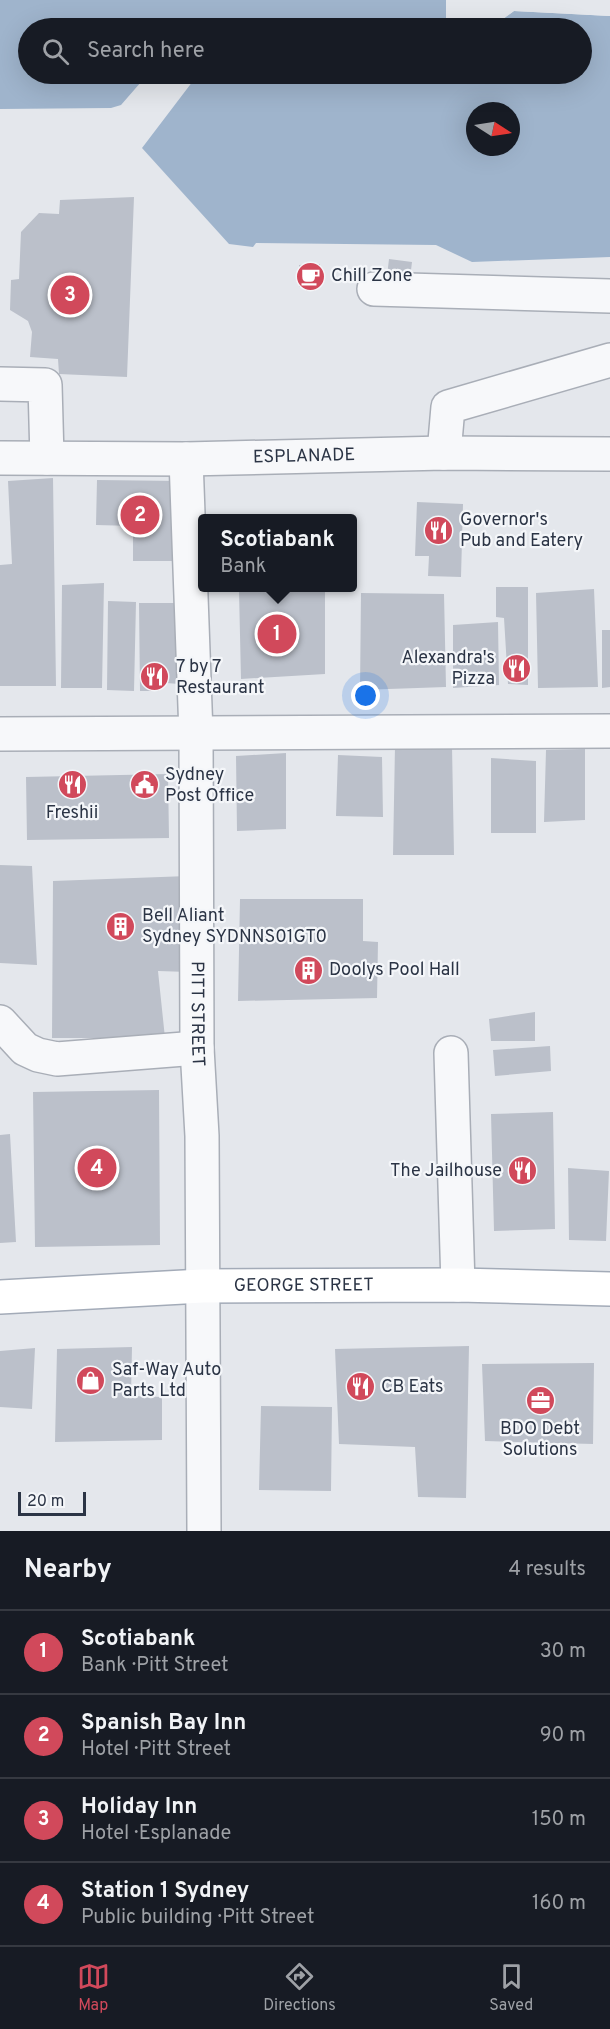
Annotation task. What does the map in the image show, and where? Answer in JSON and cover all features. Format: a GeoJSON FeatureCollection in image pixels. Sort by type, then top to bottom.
{"type":"FeatureCollection","features":[{"type":"Feature","properties":{"kind":"main road","name":"GEORGE STREET"},"geometry":{"type":"LineString","coordinates":[[0,1297],[202,1286],[458,1286],[610,1289]]}},
{"type":"Feature","properties":{"kind":"street"},"geometry":{"type":"LineString","coordinates":[[374,289],[610,296]]}},
{"type":"Feature","properties":{"kind":"street"},"geometry":{"type":"LineString","coordinates":[[444,453],[448,407],[610,360]]}},
{"type":"Feature","properties":{"kind":"street"},"geometry":{"type":"LineString","coordinates":[[0,384],[45,385],[47,458]]}},
{"type":"Feature","properties":{"kind":"street","name":"ESPLANADE"},"geometry":{"type":"LineString","coordinates":[[0,458],[186,459],[444,453],[610,454]]}},
{"type":"Feature","properties":{"kind":"street","name":"PITT STREET"},"geometry":{"type":"LineString","coordinates":[[186,459],[196,734],[197,1048],[202,1136],[204,1531]]}},
{"type":"Feature","properties":{"kind":"street"},"geometry":{"type":"LineString","coordinates":[[0,734],[610,731]]}},
{"type":"Feature","properties":{"kind":"street"},"geometry":{"type":"LineString","coordinates":[[0,1022],[25,1049],[50,1058],[197,1048]]}},
{"type":"Feature","properties":{"kind":"street"},"geometry":{"type":"LineString","coordinates":[[451,1053],[458,1286]]}},
{"type":"Feature","properties":{"kind":"water"},"geometry":{"type":"Polygon","coordinates":[[[0,0],[446,0],[446,18],[18,18],[18,84],[139,84],[121,105],[111,108],[0,109],[0,0]]]}},
{"type":"Feature","properties":{"kind":"water"},"geometry":{"type":"Polygon","coordinates":[[[514,11],[610,16],[610,257],[472,262],[436,245],[256,243],[253,247],[229,244],[142,148],[191,84],[592,84],[592,18],[505,18],[514,11]]]}},
{"type":"Feature","properties":{"kind":"pier"},"geometry":{"type":"Polygon","coordinates":[[[514,8],[610,13],[610,16],[514,11],[501,18],[514,8]]]}},
{"type":"Feature","properties":{"kind":"building"},"geometry":{"type":"Polygon","coordinates":[[[134,197],[127,377],[59,374],[58,359],[30,357],[32,332],[28,321],[10,310],[11,280],[19,279],[21,232],[39,213],[59,214],[60,200],[134,197]]]}},
{"type":"Feature","properties":{"kind":"building"},"geometry":{"type":"Polygon","coordinates":[[[389,259],[412,262],[409,286],[386,284],[389,259]]]}},
{"type":"Feature","properties":{"kind":"building","name":"Chill Zone"},"geometry":{"type":"Polygon","coordinates":[[[320,264],[320,286],[299,287],[299,265],[320,264]]]}},
{"type":"Feature","properties":{"kind":"building"},"geometry":{"type":"Polygon","coordinates":[[[53,478],[56,686],[0,686],[0,565],[12,564],[8,481],[53,478]]]}},
{"type":"Feature","properties":{"kind":"building"},"geometry":{"type":"Polygon","coordinates":[[[97,480],[181,481],[179,561],[133,561],[133,526],[96,525],[97,480]]]}},
{"type":"Feature","properties":{"kind":"building","name":"Governor's Pub and Eatery"},"geometry":{"type":"Polygon","coordinates":[[[417,502],[463,504],[461,577],[428,576],[429,556],[415,556],[417,502]]]}},
{"type":"Feature","properties":{"kind":"building"},"geometry":{"type":"Polygon","coordinates":[[[104,583],[102,688],[61,688],[62,585],[104,583]]]}},
{"type":"Feature","properties":{"kind":"building"},"geometry":{"type":"Polygon","coordinates":[[[496,587],[528,587],[528,685],[508,684],[504,618],[496,617],[496,587]]]}},
{"type":"Feature","properties":{"kind":"building"},"geometry":{"type":"Polygon","coordinates":[[[594,589],[598,687],[538,688],[536,593],[594,589]]]}},
{"type":"Feature","properties":{"kind":"building"},"geometry":{"type":"Polygon","coordinates":[[[239,592],[325,592],[325,674],[241,679],[239,592]]]}},
{"type":"Feature","properties":{"kind":"building"},"geometry":{"type":"Polygon","coordinates":[[[361,593],[444,594],[446,687],[360,690],[361,593]]]}},
{"type":"Feature","properties":{"kind":"building"},"geometry":{"type":"Polygon","coordinates":[[[108,601],[136,602],[134,691],[107,690],[108,601]]]}},
{"type":"Feature","properties":{"kind":"building"},"geometry":{"type":"Polygon","coordinates":[[[139,603],[179,603],[179,684],[154,682],[154,691],[140,691],[139,603]]]}},
{"type":"Feature","properties":{"kind":"building"},"geometry":{"type":"Polygon","coordinates":[[[498,622],[499,685],[453,688],[453,625],[498,622]]]}},
{"type":"Feature","properties":{"kind":"building"},"geometry":{"type":"Polygon","coordinates":[[[602,630],[610,630],[610,687],[602,688],[602,630]]]}},
{"type":"Feature","properties":{"kind":"building"},"geometry":{"type":"Polygon","coordinates":[[[395,746],[452,746],[454,855],[393,855],[395,746]]]}},
{"type":"Feature","properties":{"kind":"building"},"geometry":{"type":"Polygon","coordinates":[[[585,749],[585,820],[544,822],[546,750],[585,749]]]}},
{"type":"Feature","properties":{"kind":"building"},"geometry":{"type":"Polygon","coordinates":[[[286,753],[286,829],[237,831],[236,756],[286,753]]]}},
{"type":"Feature","properties":{"kind":"building"},"geometry":{"type":"Polygon","coordinates":[[[338,755],[382,757],[383,817],[336,816],[338,755]]]}},
{"type":"Feature","properties":{"kind":"building"},"geometry":{"type":"Polygon","coordinates":[[[491,758],[536,761],[536,833],[491,833],[491,758]]]}},
{"type":"Feature","properties":{"kind":"building"},"geometry":{"type":"Polygon","coordinates":[[[168,774],[169,838],[27,840],[26,777],[168,774]]]}},
{"type":"Feature","properties":{"kind":"building"},"geometry":{"type":"Polygon","coordinates":[[[0,865],[32,866],[37,965],[0,963],[0,865]]]}},
{"type":"Feature","properties":{"kind":"building","name":"Bell Aliant Sydney SYDNNS01GT0"},"geometry":{"type":"Polygon","coordinates":[[[188,876],[189,972],[158,971],[165,1038],[52,1038],[53,881],[188,876]]]}},
{"type":"Feature","properties":{"kind":"building","name":"Doolys Pool Hall"},"geometry":{"type":"Polygon","coordinates":[[[240,899],[363,899],[363,941],[378,942],[377,998],[238,1001],[240,899]]]}},
{"type":"Feature","properties":{"kind":"building"},"geometry":{"type":"Polygon","coordinates":[[[535,1012],[535,1041],[491,1041],[489,1019],[535,1012]]]}},
{"type":"Feature","properties":{"kind":"building"},"geometry":{"type":"Polygon","coordinates":[[[550,1046],[551,1071],[495,1076],[493,1050],[550,1046]]]}},
{"type":"Feature","properties":{"kind":"building"},"geometry":{"type":"Polygon","coordinates":[[[159,1090],[160,1245],[35,1247],[33,1092],[159,1090]]]}},
{"type":"Feature","properties":{"kind":"building","name":"The Jailhouse"},"geometry":{"type":"Polygon","coordinates":[[[553,1112],[555,1229],[494,1231],[491,1114],[553,1112]]]}},
{"type":"Feature","properties":{"kind":"building"},"geometry":{"type":"Polygon","coordinates":[[[10,1134],[16,1242],[0,1243],[0,1135],[10,1134]]]}},
{"type":"Feature","properties":{"kind":"building"},"geometry":{"type":"Polygon","coordinates":[[[568,1168],[609,1171],[606,1241],[569,1240],[568,1168]]]}},
{"type":"Feature","properties":{"kind":"building"},"geometry":{"type":"Polygon","coordinates":[[[469,1346],[466,1498],[418,1497],[415,1447],[339,1444],[335,1349],[469,1346]]]}},
{"type":"Feature","properties":{"kind":"building"},"geometry":{"type":"Polygon","coordinates":[[[132,1347],[131,1396],[162,1397],[162,1440],[55,1442],[57,1349],[132,1347]]]}},
{"type":"Feature","properties":{"kind":"building"},"geometry":{"type":"Polygon","coordinates":[[[35,1348],[32,1409],[0,1407],[0,1351],[35,1348]]]}},
{"type":"Feature","properties":{"kind":"building"},"geometry":{"type":"Polygon","coordinates":[[[594,1363],[593,1444],[485,1441],[482,1364],[594,1363]]]}},
{"type":"Feature","properties":{"kind":"building"},"geometry":{"type":"Polygon","coordinates":[[[261,1406],[332,1407],[331,1491],[259,1490],[261,1406]]]}},
{"type":"Feature","properties":{"kind":"place","name":"Chill Zone"},"geometry":{"type":"Point","coordinates":[310,276]}},
{"type":"Feature","properties":{"kind":"place","name":"Holiday Inn"},"geometry":{"type":"Point","coordinates":[70,295]}},
{"type":"Feature","properties":{"kind":"place","name":"Spanish Bay Inn"},"geometry":{"type":"Point","coordinates":[140,515]}},
{"type":"Feature","properties":{"kind":"place","name":"Governor's Pub and Eatery"},"geometry":{"type":"Point","coordinates":[439,530]}},
{"type":"Feature","properties":{"kind":"place","name":"Scotiabank"},"geometry":{"type":"Point","coordinates":[277,634]}},
{"type":"Feature","properties":{"kind":"place","name":"Alexandra's Pizza"},"geometry":{"type":"Point","coordinates":[516,668]}},
{"type":"Feature","properties":{"kind":"place","name":"7 by 7 Restaurant"},"geometry":{"type":"Point","coordinates":[155,677]}},
{"type":"Feature","properties":{"kind":"place","name":"Freshii"},"geometry":{"type":"Point","coordinates":[72,784]}},
{"type":"Feature","properties":{"kind":"place","name":"Sydney Post Office"},"geometry":{"type":"Point","coordinates":[144,785]}},
{"type":"Feature","properties":{"kind":"place","name":"Bell Aliant Sydney SYDNNS01GT0"},"geometry":{"type":"Point","coordinates":[121,926]}},
{"type":"Feature","properties":{"kind":"place","name":"Doolys Pool Hall"},"geometry":{"type":"Point","coordinates":[308,970]}},
{"type":"Feature","properties":{"kind":"place","name":"Station 1 Sydney"},"geometry":{"type":"Point","coordinates":[97,1168]}},
{"type":"Feature","properties":{"kind":"place","name":"The Jailhouse"},"geometry":{"type":"Point","coordinates":[523,1171]}},
{"type":"Feature","properties":{"kind":"place","name":"Saf-Way Auto Parts Ltd"},"geometry":{"type":"Point","coordinates":[91,1380]}},
{"type":"Feature","properties":{"kind":"place","name":"CB Eats"},"geometry":{"type":"Point","coordinates":[360,1387]}},
{"type":"Feature","properties":{"kind":"place","name":"BDO Debt Solutions"},"geometry":{"type":"Point","coordinates":[540,1400]}}]}
